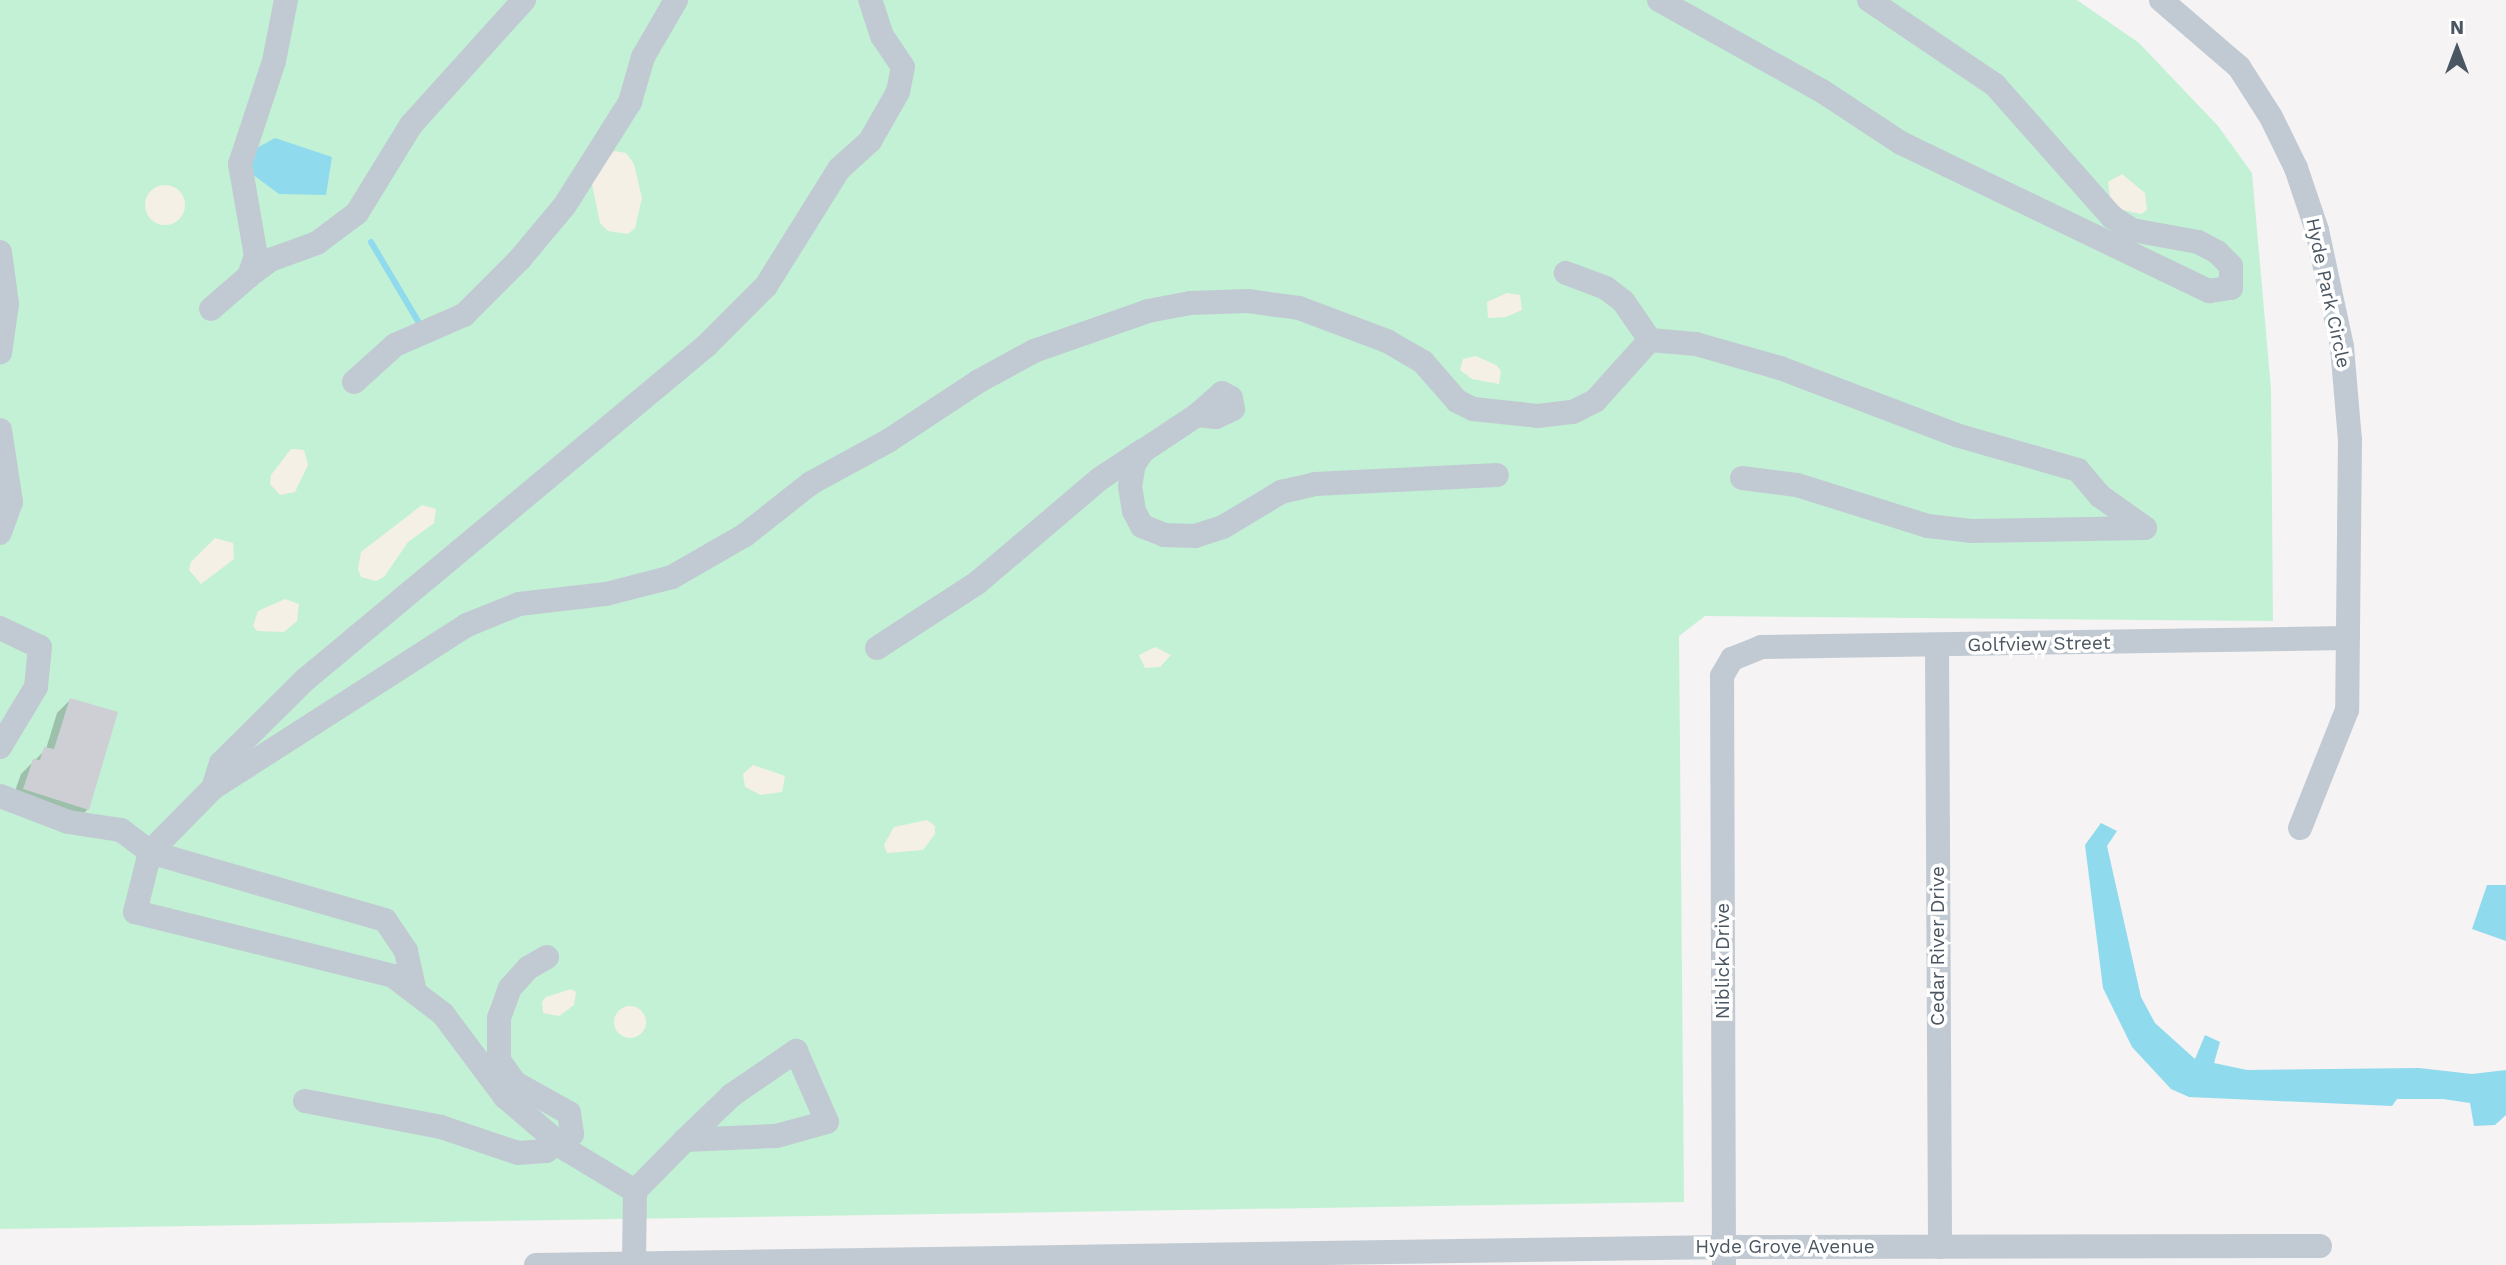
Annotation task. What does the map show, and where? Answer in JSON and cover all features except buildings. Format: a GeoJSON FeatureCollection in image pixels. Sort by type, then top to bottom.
{"type":"FeatureCollection","features":[{"type":"Feature","properties":{"kind":"street"},"geometry":{"type":"LineString","coordinates":[[249,276],[255,239],[240,164],[274,61],[286,0]]}},
{"type":"Feature","properties":{"kind":"street"},"geometry":{"type":"LineString","coordinates":[[211,309],[270,260],[317,243],[357,213],[411,125],[524,0]]}},
{"type":"Feature","properties":{"kind":"street"},"geometry":{"type":"LineString","coordinates":[[354,382],[395,345],[464,315],[520,259],[565,205],[629,102],[643,57],[676,0]]}},
{"type":"Feature","properties":{"kind":"street"},"geometry":{"type":"LineString","coordinates":[[213,789],[221,762],[306,679],[707,345],[766,286],[839,169],[870,141],[898,92],[903,67],[882,36],[870,0]]}},
{"type":"Feature","properties":{"kind":"street"},"geometry":{"type":"LineString","coordinates":[[1659,0],[1822,91],[1901,143],[2208,291],[2231,288],[2231,266],[2217,252],[2199,242],[2132,230],[2112,217],[1995,85],[1869,0]]}},
{"type":"Feature","properties":{"kind":"street","name":"Hyde Park Circle"},"geometry":{"type":"LineString","coordinates":[[2161,0],[2239,67],[2256,89],[2296,168],[2317,230],[2342,347],[2349,409],[2347,710],[2300,828]]}},
{"type":"Feature","properties":{"kind":"street"},"geometry":{"type":"LineString","coordinates":[[0,252],[7,304],[0,352]]}},
{"type":"Feature","properties":{"kind":"street"},"geometry":{"type":"LineString","coordinates":[[1566,273],[1606,288],[1623,301],[1650,340]]}},
{"type":"Feature","properties":{"kind":"street"},"geometry":{"type":"LineString","coordinates":[[635,1191],[559,1143],[505,1097],[443,1014],[393,976],[135,912],[150,852],[213,789],[467,625],[519,604],[618,592],[672,577],[745,535],[811,483],[888,441],[979,381],[1034,351],[1148,311],[1190,303],[1248,301],[1299,308],[1387,341],[1423,362],[1457,401],[1501,415],[1573,412],[1595,401],[1650,340]]}},
{"type":"Feature","properties":{"kind":"street"},"geometry":{"type":"LineString","coordinates":[[1650,340],[1696,344],[1780,368],[1956,435],[2078,470],[2101,496],[2145,528],[1971,531],[1928,526],[1797,485],[1742,478]]}},
{"type":"Feature","properties":{"kind":"street"},"geometry":{"type":"LineString","coordinates":[[877,648],[977,583],[1101,478],[1197,415]]}},
{"type":"Feature","properties":{"kind":"street"},"geometry":{"type":"LineString","coordinates":[[0,430],[11,502],[0,533]]}},
{"type":"Feature","properties":{"kind":"street"},"geometry":{"type":"LineString","coordinates":[[1143,451],[1134,464],[1130,486],[1134,511],[1142,526],[1164,535],[1195,536],[1223,527],[1281,492],[1315,484],[1497,475]]}},
{"type":"Feature","properties":{"kind":"street"},"geometry":{"type":"LineString","coordinates":[[0,628],[40,647],[36,687],[0,747]]}},
{"type":"Feature","properties":{"kind":"street","name":"Golfview Street"},"geometry":{"type":"LineString","coordinates":[[1732,659],[1761,647],[2348,638]]}},
{"type":"Feature","properties":{"kind":"street","name":"Cedar River Drive"},"geometry":{"type":"LineString","coordinates":[[1937,646],[1940,1247]]}},
{"type":"Feature","properties":{"kind":"street","name":"Niblick Drive"},"geometry":{"type":"LineString","coordinates":[[1724,1256],[1722,676],[1732,659]]}},
{"type":"Feature","properties":{"kind":"street"},"geometry":{"type":"LineString","coordinates":[[0,796],[68,822],[121,830],[150,852],[385,920],[406,951],[415,992]]}},
{"type":"Feature","properties":{"kind":"street"},"geometry":{"type":"LineString","coordinates":[[305,1101],[441,1128],[518,1153],[546,1151],[572,1134],[569,1114],[515,1083],[499,1060],[499,1018],[510,988],[527,968],[547,957]]}},
{"type":"Feature","properties":{"kind":"street"},"geometry":{"type":"LineString","coordinates":[[634,1262],[635,1191],[685,1140],[732,1094],[796,1051],[827,1122],[776,1136],[685,1140]]}},
{"type":"Feature","properties":{"kind":"street","name":"Hyde Grove Avenue"},"geometry":{"type":"LineString","coordinates":[[536,1265],[634,1262],[1724,1256],[1940,1247],[2020,1256],[2320,1246]]}},
{"type":"Feature","properties":{"kind":"green space"},"geometry":{"type":"Polygon","coordinates":[[[0,0],[2077,0],[2139,43],[2218,126],[2252,173],[2271,389],[2273,621],[1705,616],[1679,636],[1684,1202],[0,1229],[0,0]]]}},
{"type":"Feature","properties":{"kind":"sand"},"geometry":{"type":"Polygon","coordinates":[[[615,151],[626,153],[634,164],[642,198],[635,228],[628,234],[608,231],[600,223],[591,179],[606,156],[615,151]]]}},
{"type":"Feature","properties":{"kind":"sand"},"geometry":{"type":"Polygon","coordinates":[[[2122,174],[2145,193],[2147,210],[2141,214],[2119,209],[2110,198],[2108,182],[2122,174]]]}},
{"type":"Feature","properties":{"kind":"sand"},"geometry":{"type":"Polygon","coordinates":[[[165,185],[179,191],[185,205],[179,219],[165,225],[151,219],[145,205],[151,191],[165,185]]]}},
{"type":"Feature","properties":{"kind":"sand"},"geometry":{"type":"Polygon","coordinates":[[[1507,293],[1520,295],[1522,310],[1506,317],[1488,318],[1487,302],[1507,293]]]}},
{"type":"Feature","properties":{"kind":"sand"},"geometry":{"type":"Polygon","coordinates":[[[1476,356],[1496,365],[1501,371],[1499,384],[1472,379],[1460,370],[1463,359],[1476,356]]]}},
{"type":"Feature","properties":{"kind":"sand"},"geometry":{"type":"Polygon","coordinates":[[[291,449],[304,450],[308,465],[295,492],[280,495],[270,484],[271,475],[291,449]]]}},
{"type":"Feature","properties":{"kind":"sand"},"geometry":{"type":"Polygon","coordinates":[[[422,505],[436,509],[434,523],[408,542],[384,577],[376,581],[361,577],[358,569],[361,552],[422,505]]]}},
{"type":"Feature","properties":{"kind":"sand"},"geometry":{"type":"Polygon","coordinates":[[[215,538],[233,543],[234,559],[201,584],[189,570],[191,562],[215,538]]]}},
{"type":"Feature","properties":{"kind":"sand"},"geometry":{"type":"Polygon","coordinates":[[[285,599],[299,604],[297,621],[284,632],[257,631],[253,626],[258,611],[285,599]]]}},
{"type":"Feature","properties":{"kind":"sand"},"geometry":{"type":"Polygon","coordinates":[[[1155,647],[1171,655],[1160,667],[1145,668],[1139,655],[1155,647]]]}},
{"type":"Feature","properties":{"kind":"sand"},"geometry":{"type":"Polygon","coordinates":[[[753,765],[785,776],[782,792],[761,795],[745,787],[743,774],[753,765]]]}},
{"type":"Feature","properties":{"kind":"sand"},"geometry":{"type":"Polygon","coordinates":[[[927,820],[935,826],[935,834],[923,850],[887,853],[884,845],[894,827],[927,820]]]}},
{"type":"Feature","properties":{"kind":"sand"},"geometry":{"type":"Polygon","coordinates":[[[571,989],[576,992],[574,1005],[559,1016],[543,1013],[542,1002],[546,997],[571,989]]]}},
{"type":"Feature","properties":{"kind":"sand"},"geometry":{"type":"Polygon","coordinates":[[[630,1006],[641,1011],[646,1022],[641,1033],[630,1038],[619,1033],[614,1022],[619,1011],[630,1006]]]}},
{"type":"Feature","properties":{"kind":"water"},"geometry":{"type":"Polygon","coordinates":[[[275,138],[332,157],[326,195],[279,194],[252,174],[251,151],[275,138]]]}},
{"type":"Feature","properties":{"kind":"water"},"geometry":{"type":"Polygon","coordinates":[[[2101,823],[2117,831],[2107,846],[2141,997],[2155,1023],[2195,1059],[2205,1035],[2220,1042],[2214,1063],[2247,1070],[2419,1068],[2472,1074],[2506,1070],[2506,1115],[2495,1125],[2474,1126],[2470,1103],[2443,1099],[2397,1099],[2392,1106],[2189,1097],[2171,1089],[2132,1047],[2103,988],[2085,845],[2101,823]]]}},
{"type":"Feature","properties":{"kind":"water"},"geometry":{"type":"Polygon","coordinates":[[[2487,885],[2506,885],[2506,941],[2472,929],[2487,885]]]}},
{"type":"Feature","properties":{"kind":"waterway"},"geometry":{"type":"LineString","coordinates":[[371,242],[418,321]]}}]}
